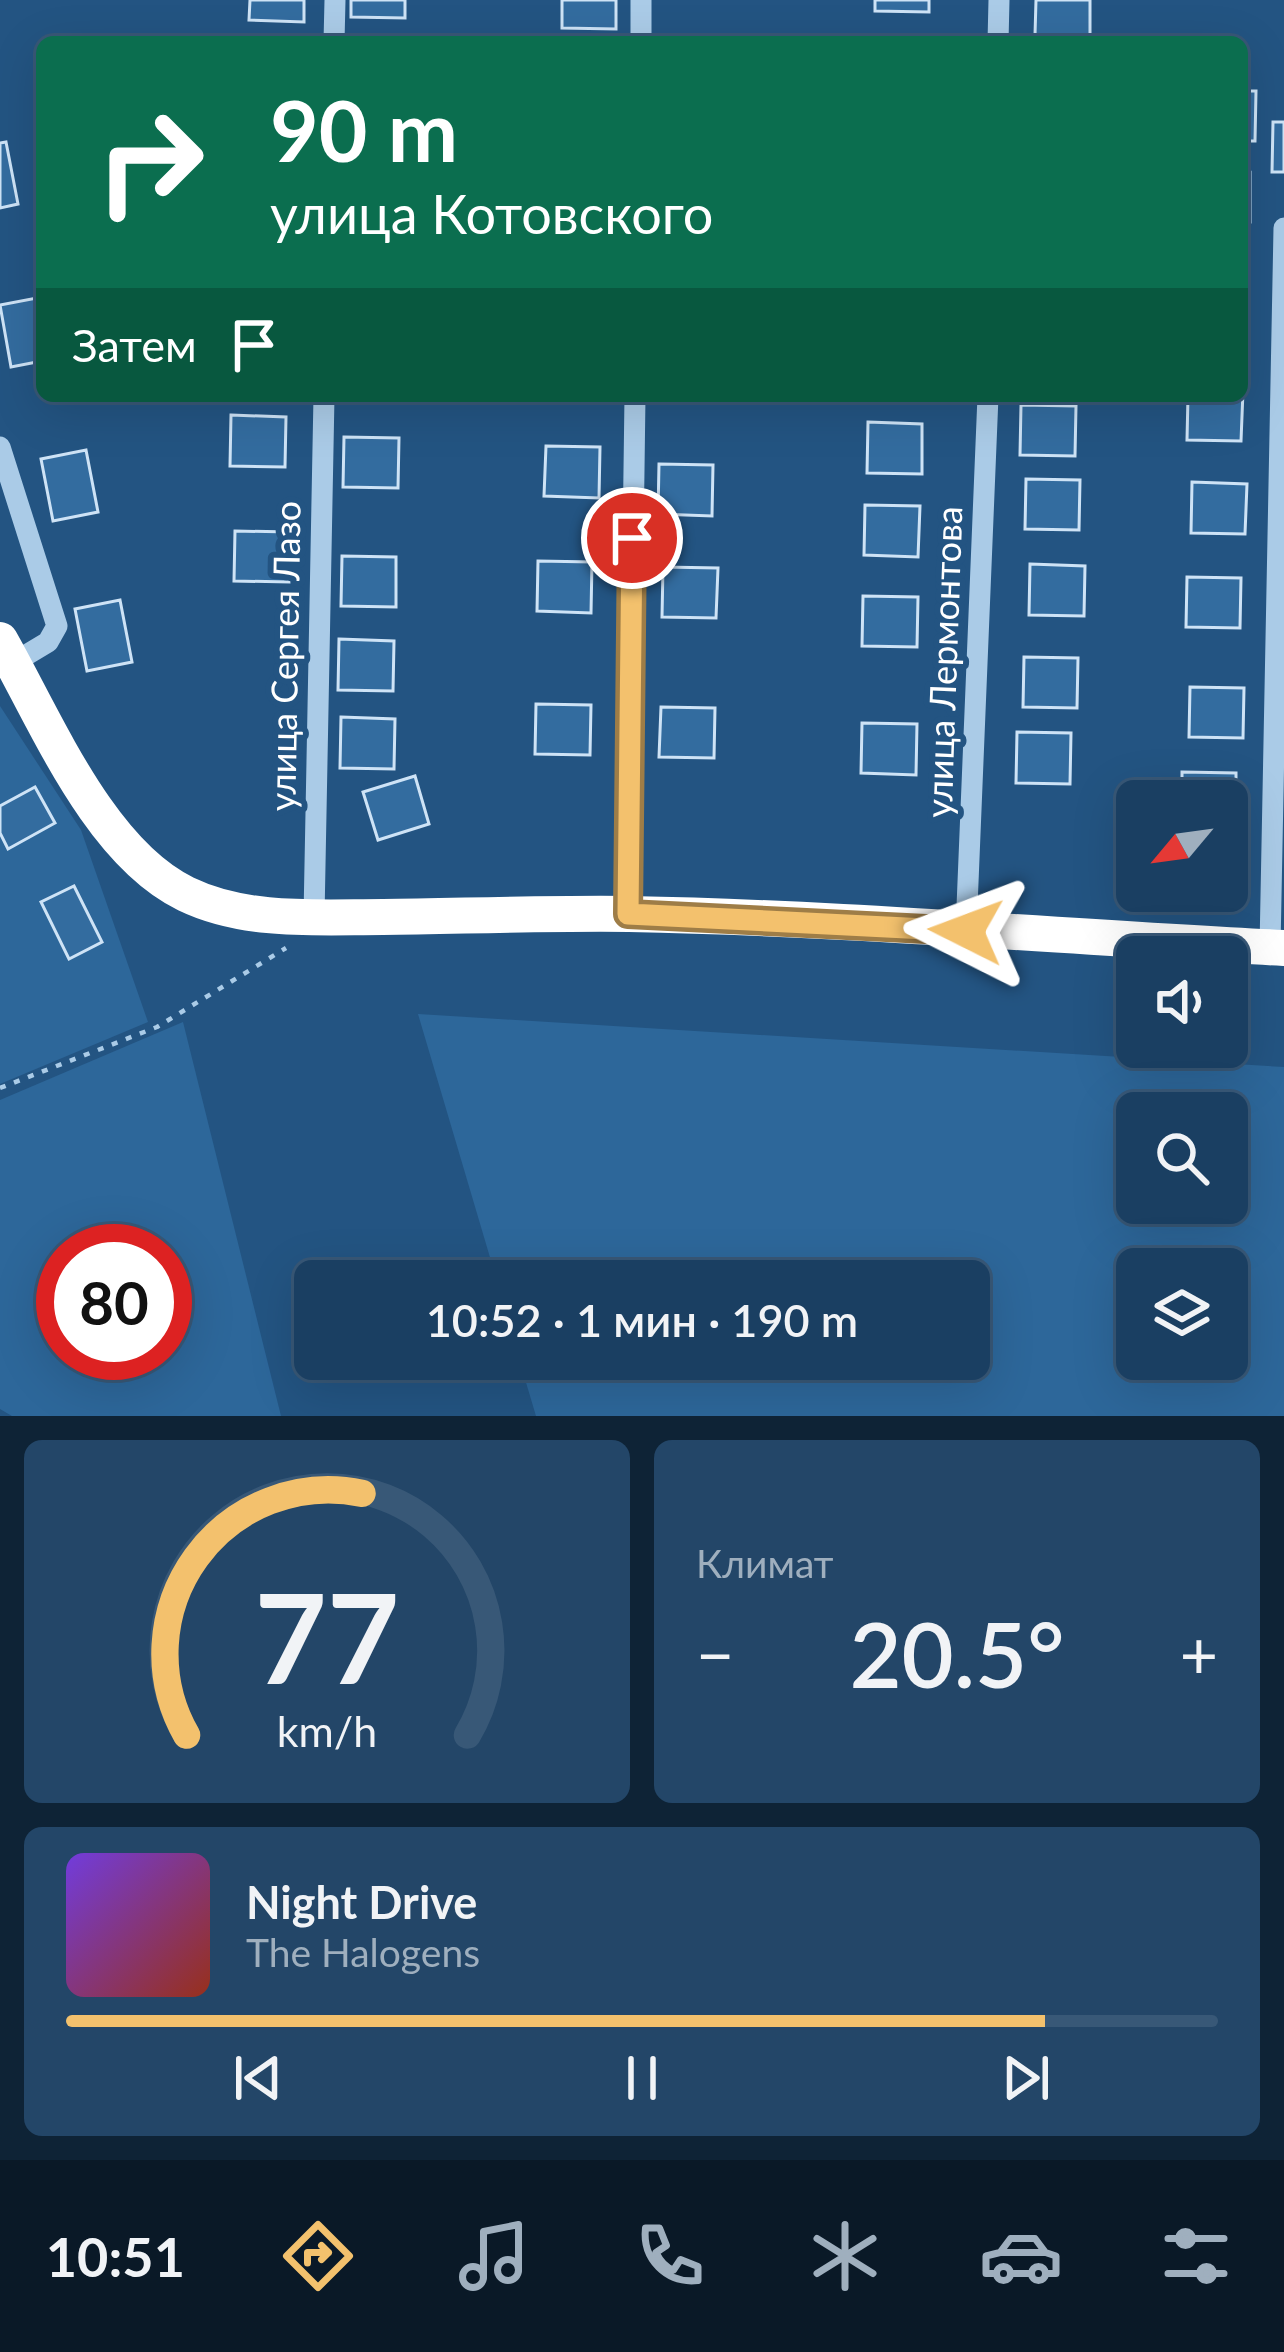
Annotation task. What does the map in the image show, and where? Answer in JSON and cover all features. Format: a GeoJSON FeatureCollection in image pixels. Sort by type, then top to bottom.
{"type":"FeatureCollection","features":[{"type":"Feature","properties":{"kind":"highway"},"geometry":{"type":"LineString","coordinates":[[12,661],[91,799],[127,849],[184,893],[224,908],[314,917],[628,914],[1277,948]]}},
{"type":"Feature","properties":{"kind":"street"},"geometry":{"type":"LineString","coordinates":[[334,36],[335,0]]}},
{"type":"Feature","properties":{"kind":"street"},"geometry":{"type":"LineString","coordinates":[[641,0],[641,36]]}},
{"type":"Feature","properties":{"kind":"street"},"geometry":{"type":"LineString","coordinates":[[998,36],[999,0]]}},
{"type":"Feature","properties":{"kind":"street"},"geometry":{"type":"LineString","coordinates":[[1277,948],[1284,228]]}},
{"type":"Feature","properties":{"kind":"street","name":"улица Сергея Лазо"},"geometry":{"type":"LineString","coordinates":[[314,917],[324,402]]}},
{"type":"Feature","properties":{"kind":"street"},"geometry":{"type":"LineString","coordinates":[[628,914],[635,402]]}},
{"type":"Feature","properties":{"kind":"street","name":"улица Лермонтова"},"geometry":{"type":"LineString","coordinates":[[966,931],[988,402]]}},
{"type":"Feature","properties":{"kind":"street"},"geometry":{"type":"LineString","coordinates":[[0,447],[57,626],[48,642],[12,661]]}},
{"type":"Feature","properties":{"kind":"path"},"geometry":{"type":"LineString","coordinates":[[0,1088],[157,1027],[283,951],[314,917]]}},
{"type":"Feature","properties":{"kind":"shaded area"},"geometry":{"type":"Polygon","coordinates":[[[0,706],[81,830],[148,1022],[0,1084],[0,706]]]}},
{"type":"Feature","properties":{"kind":"shaded area"},"geometry":{"type":"Polygon","coordinates":[[[418,1014],[1116,1057],[1116,1068],[1284,1067],[1284,1416],[536,1416],[525,1380],[990,1380],[990,1260],[491,1260],[418,1014]]]}},
{"type":"Feature","properties":{"kind":"shaded area"},"geometry":{"type":"Polygon","coordinates":[[[183,1022],[281,1416],[12,1416],[0,1409],[0,1100],[183,1022]]]}},
{"type":"Feature","properties":{"kind":"building"},"geometry":{"type":"Polygon","coordinates":[[[250,0],[304,0],[304,22],[249,20],[250,0]]]}},
{"type":"Feature","properties":{"kind":"building"},"geometry":{"type":"Polygon","coordinates":[[[351,0],[405,0],[405,18],[351,17],[351,0]]]}},
{"type":"Feature","properties":{"kind":"building"},"geometry":{"type":"Polygon","coordinates":[[[562,0],[616,0],[616,29],[562,28],[562,0]]]}},
{"type":"Feature","properties":{"kind":"building"},"geometry":{"type":"Polygon","coordinates":[[[875,0],[929,0],[929,12],[875,11],[875,0]]]}},
{"type":"Feature","properties":{"kind":"building"},"geometry":{"type":"Polygon","coordinates":[[[1036,0],[1090,0],[1090,36],[1035,35],[1036,0]]]}},
{"type":"Feature","properties":{"kind":"building"},"geometry":{"type":"Polygon","coordinates":[[[1248,91],[1256,91],[1255,141],[1248,141],[1248,91]]]}},
{"type":"Feature","properties":{"kind":"building"},"geometry":{"type":"Polygon","coordinates":[[[1273,122],[1284,122],[1284,172],[1272,172],[1273,122]]]}},
{"type":"Feature","properties":{"kind":"building"},"geometry":{"type":"Polygon","coordinates":[[[6,142],[18,204],[0,208],[0,143],[6,142]]]}},
{"type":"Feature","properties":{"kind":"building"},"geometry":{"type":"Polygon","coordinates":[[[1248,172],[1250,172],[1248,222],[1248,172]]]}},
{"type":"Feature","properties":{"kind":"building"},"geometry":{"type":"Polygon","coordinates":[[[36,298],[36,362],[11,367],[0,305],[36,298]]]}},
{"type":"Feature","properties":{"kind":"building"},"geometry":{"type":"Polygon","coordinates":[[[1188,402],[1243,402],[1241,441],[1187,440],[1188,402]]]}},
{"type":"Feature","properties":{"kind":"building"},"geometry":{"type":"Polygon","coordinates":[[[1021,405],[1076,406],[1075,456],[1020,455],[1021,405]]]}},
{"type":"Feature","properties":{"kind":"building"},"geometry":{"type":"Polygon","coordinates":[[[231,415],[286,417],[285,467],[230,466],[231,415]]]}},
{"type":"Feature","properties":{"kind":"building"},"geometry":{"type":"Polygon","coordinates":[[[868,422],[922,424],[922,474],[867,473],[868,422]]]}},
{"type":"Feature","properties":{"kind":"building"},"geometry":{"type":"Polygon","coordinates":[[[344,437],[399,438],[398,488],[343,487],[344,437]]]}},
{"type":"Feature","properties":{"kind":"building"},"geometry":{"type":"Polygon","coordinates":[[[546,446],[600,447],[599,498],[544,496],[546,446]]]}},
{"type":"Feature","properties":{"kind":"building"},"geometry":{"type":"Polygon","coordinates":[[[86,450],[98,512],[53,521],[41,459],[86,450]]]}},
{"type":"Feature","properties":{"kind":"building"},"geometry":{"type":"Polygon","coordinates":[[[659,464],[713,465],[712,516],[658,514],[659,464]]]}},
{"type":"Feature","properties":{"kind":"building"},"geometry":{"type":"Polygon","coordinates":[[[1026,479],[1080,480],[1079,530],[1025,529],[1026,479]]]}},
{"type":"Feature","properties":{"kind":"building"},"geometry":{"type":"Polygon","coordinates":[[[1192,482],[1247,484],[1245,534],[1191,533],[1192,482]]]}},
{"type":"Feature","properties":{"kind":"building"},"geometry":{"type":"Polygon","coordinates":[[[865,505],[920,506],[918,557],[864,555],[865,505]]]}},
{"type":"Feature","properties":{"kind":"building"},"geometry":{"type":"Polygon","coordinates":[[[235,531],[290,532],[289,582],[234,581],[235,531]]]}},
{"type":"Feature","properties":{"kind":"building"},"geometry":{"type":"Polygon","coordinates":[[[342,556],[396,557],[396,607],[341,606],[342,556]]]}},
{"type":"Feature","properties":{"kind":"building"},"geometry":{"type":"Polygon","coordinates":[[[538,561],[592,562],[591,613],[537,611],[538,561]]]}},
{"type":"Feature","properties":{"kind":"building"},"geometry":{"type":"Polygon","coordinates":[[[1030,564],[1085,566],[1084,616],[1029,615],[1030,564]]]}},
{"type":"Feature","properties":{"kind":"building"},"geometry":{"type":"Polygon","coordinates":[[[663,567],[718,568],[716,618],[662,617],[663,567]]]}},
{"type":"Feature","properties":{"kind":"building"},"geometry":{"type":"Polygon","coordinates":[[[1187,577],[1241,578],[1240,628],[1186,627],[1187,577]]]}},
{"type":"Feature","properties":{"kind":"building"},"geometry":{"type":"Polygon","coordinates":[[[863,596],[918,597],[917,647],[862,646],[863,596]]]}},
{"type":"Feature","properties":{"kind":"building"},"geometry":{"type":"Polygon","coordinates":[[[120,600],[132,662],[87,671],[75,609],[120,600]]]}},
{"type":"Feature","properties":{"kind":"building"},"geometry":{"type":"Polygon","coordinates":[[[339,639],[394,641],[393,691],[338,690],[339,639]]]}},
{"type":"Feature","properties":{"kind":"building"},"geometry":{"type":"Polygon","coordinates":[[[1024,657],[1078,658],[1077,708],[1023,707],[1024,657]]]}},
{"type":"Feature","properties":{"kind":"building"},"geometry":{"type":"Polygon","coordinates":[[[1190,687],[1244,688],[1243,738],[1189,737],[1190,687]]]}},
{"type":"Feature","properties":{"kind":"building"},"geometry":{"type":"Polygon","coordinates":[[[536,704],[591,705],[590,755],[535,754],[536,704]]]}},
{"type":"Feature","properties":{"kind":"building"},"geometry":{"type":"Polygon","coordinates":[[[661,707],[715,708],[714,758],[659,757],[661,707]]]}},
{"type":"Feature","properties":{"kind":"building"},"geometry":{"type":"Polygon","coordinates":[[[341,717],[395,719],[394,769],[340,768],[341,717]]]}},
{"type":"Feature","properties":{"kind":"building"},"geometry":{"type":"Polygon","coordinates":[[[862,723],[917,724],[916,775],[861,773],[862,723]]]}},
{"type":"Feature","properties":{"kind":"building"},"geometry":{"type":"Polygon","coordinates":[[[1017,732],[1071,733],[1070,784],[1016,783],[1017,732]]]}},
{"type":"Feature","properties":{"kind":"building"},"geometry":{"type":"Polygon","coordinates":[[[1182,772],[1236,773],[1236,780],[1182,780],[1182,772]]]}},
{"type":"Feature","properties":{"kind":"building"},"geometry":{"type":"Polygon","coordinates":[[[415,776],[429,824],[378,840],[363,792],[415,776]]]}},
{"type":"Feature","properties":{"kind":"building"},"geometry":{"type":"Polygon","coordinates":[[[35,787],[55,823],[8,849],[0,833],[0,806],[35,787]]]}},
{"type":"Feature","properties":{"kind":"building"},"geometry":{"type":"Polygon","coordinates":[[[74,886],[102,942],[69,959],[41,902],[74,886]]]}},
{"type":"Feature","properties":{"kind":"route"},"geometry":{"type":"LineString","coordinates":[[632,538],[628,914],[966,931]]}}]}
